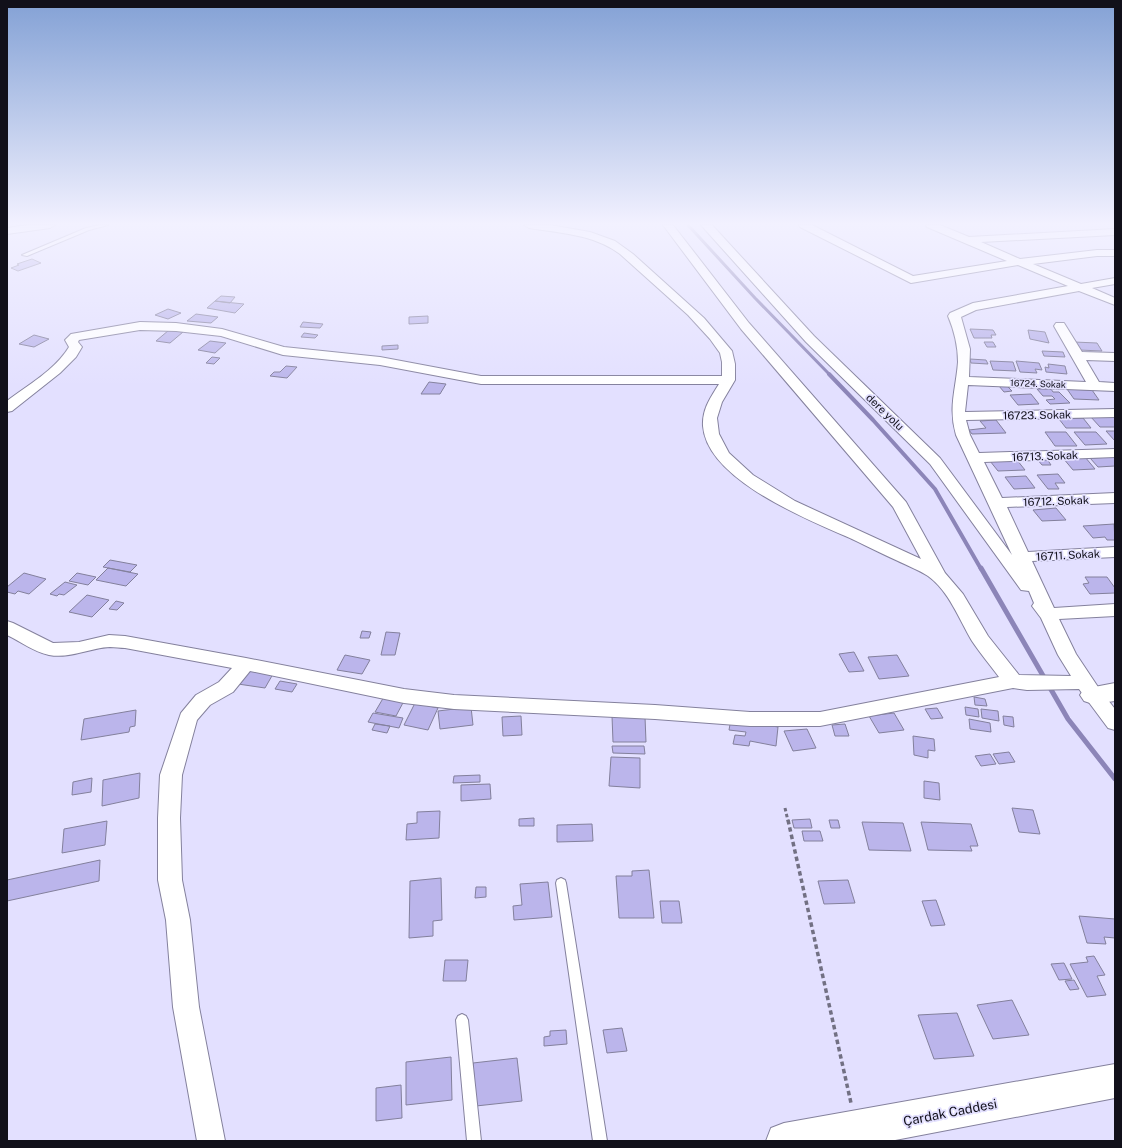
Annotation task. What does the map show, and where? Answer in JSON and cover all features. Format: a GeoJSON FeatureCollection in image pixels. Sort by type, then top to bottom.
{"type":"FeatureCollection","features":[{"type":"Feature","properties":{"kind":"main road","name":"Çardak Caddesi"},"geometry":{"type":"LineString","coordinates":[[784,1141],[857,1129],[1115,1081]]}},
{"type":"Feature","properties":{"kind":"street"},"geometry":{"type":"LineString","coordinates":[[654,279],[686,306],[709,330],[726,351],[730,367],[728,380],[714,402],[710,423],[711,434],[727,460],[740,473],[766,492],[794,508],[888,550],[938,576]]}},
{"type":"Feature","properties":{"kind":"street"},"geometry":{"type":"LineString","coordinates":[[709,279],[745,326],[900,505],[938,576],[956,598],[982,641],[1020,682]]}},
{"type":"Feature","properties":{"kind":"street","name":"dere yolu"},"geometry":{"type":"LineString","coordinates":[[755,279],[810,339],[935,461],[1047,614]]}},
{"type":"Feature","properties":{"kind":"street"},"geometry":{"type":"LineString","coordinates":[[909,279],[912,280],[920,279]]}},
{"type":"Feature","properties":{"kind":"street"},"geometry":{"type":"LineString","coordinates":[[1058,279],[1115,302]]}},
{"type":"Feature","properties":{"kind":"street"},"geometry":{"type":"LineString","coordinates":[[1115,281],[973,307],[954,316],[959,328],[963,345],[964,360],[959,393],[959,424],[1067,655],[1098,689],[1115,723]]}},
{"type":"Feature","properties":{"kind":"street"},"geometry":{"type":"LineString","coordinates":[[7,408],[73,354],[76,347],[71,340],[75,337],[140,326],[176,327],[222,333],[283,351],[380,361],[481,380],[728,380]]}},
{"type":"Feature","properties":{"kind":"street"},"geometry":{"type":"LineString","coordinates":[[1060,326],[1095,386]]}},
{"type":"Feature","properties":{"kind":"street"},"geometry":{"type":"LineString","coordinates":[[1078,356],[1115,357]]}},
{"type":"Feature","properties":{"kind":"street","name":"16724. Sokak"},"geometry":{"type":"LineString","coordinates":[[961,381],[1095,386],[1113,389]]}},
{"type":"Feature","properties":{"kind":"street","name":"16723. Sokak"},"geometry":{"type":"LineString","coordinates":[[958,416],[1115,413]]}},
{"type":"Feature","properties":{"kind":"street","name":"16713. Sokak"},"geometry":{"type":"LineString","coordinates":[[974,458],[1115,453]]}},
{"type":"Feature","properties":{"kind":"street","name":"16712. Sokak"},"geometry":{"type":"LineString","coordinates":[[997,503],[1115,498]]}},
{"type":"Feature","properties":{"kind":"street","name":"16711. Sokak"},"geometry":{"type":"LineString","coordinates":[[1021,557],[1115,552]]}},
{"type":"Feature","properties":{"kind":"street"},"geometry":{"type":"LineString","coordinates":[[1047,614],[1115,610]]}},
{"type":"Feature","properties":{"kind":"street"},"geometry":{"type":"LineString","coordinates":[[7,627],[49,649],[60,650],[79,648],[109,641],[125,642],[246,664],[404,696],[454,702],[795,720],[820,719],[1020,682],[1059,682],[1098,689]]}},
{"type":"Feature","properties":{"kind":"street"},"geometry":{"type":"LineString","coordinates":[[211,1141],[186,1007],[178,920],[170,880],[169,818],[171,775],[188,718],[204,700],[226,687],[246,664]]}},
{"type":"Feature","properties":{"kind":"lane"},"geometry":{"type":"LineString","coordinates":[[561,883],[600,1141]]}},
{"type":"Feature","properties":{"kind":"lane"},"geometry":{"type":"LineString","coordinates":[[462,1020],[474,1141]]}},
{"type":"Feature","properties":{"kind":"path"},"geometry":{"type":"LineString","coordinates":[[785,808],[857,1129]]}},
{"type":"Feature","properties":{"kind":"building"},"geometry":{"type":"Polygon","coordinates":[[[221,296],[235,297],[230,303],[215,301],[221,296]]]}},
{"type":"Feature","properties":{"kind":"building"},"geometry":{"type":"Polygon","coordinates":[[[215,301],[244,304],[235,313],[207,308],[215,301]]]}},
{"type":"Feature","properties":{"kind":"building"},"geometry":{"type":"Polygon","coordinates":[[[168,309],[181,313],[168,319],[155,315],[168,309]]]}},
{"type":"Feature","properties":{"kind":"building"},"geometry":{"type":"Polygon","coordinates":[[[196,314],[218,317],[211,323],[187,321],[196,314]]]}},
{"type":"Feature","properties":{"kind":"building"},"geometry":{"type":"Polygon","coordinates":[[[428,316],[428,323],[409,324],[409,317],[428,316]]]}},
{"type":"Feature","properties":{"kind":"building"},"geometry":{"type":"Polygon","coordinates":[[[303,322],[323,324],[320,328],[300,327],[303,322]]]}},
{"type":"Feature","properties":{"kind":"building"},"geometry":{"type":"Polygon","coordinates":[[[970,329],[993,330],[996,335],[991,335],[992,338],[974,338],[970,329]]]}},
{"type":"Feature","properties":{"kind":"building"},"geometry":{"type":"Polygon","coordinates":[[[169,330],[183,332],[170,343],[156,341],[169,330]]]}},
{"type":"Feature","properties":{"kind":"building"},"geometry":{"type":"Polygon","coordinates":[[[1028,330],[1045,332],[1049,343],[1030,339],[1028,330]]]}},
{"type":"Feature","properties":{"kind":"building"},"geometry":{"type":"Polygon","coordinates":[[[304,333],[318,335],[315,338],[301,337],[304,333]]]}},
{"type":"Feature","properties":{"kind":"building"},"geometry":{"type":"Polygon","coordinates":[[[34,335],[49,339],[34,347],[19,344],[34,335]]]}},
{"type":"Feature","properties":{"kind":"building"},"geometry":{"type":"Polygon","coordinates":[[[210,341],[226,343],[215,353],[198,350],[210,341]]]}},
{"type":"Feature","properties":{"kind":"building"},"geometry":{"type":"Polygon","coordinates":[[[984,342],[993,342],[996,347],[987,347],[984,342]]]}},
{"type":"Feature","properties":{"kind":"building"},"geometry":{"type":"Polygon","coordinates":[[[1074,342],[1097,343],[1102,351],[1079,350],[1074,342]]]}},
{"type":"Feature","properties":{"kind":"building"},"geometry":{"type":"Polygon","coordinates":[[[398,345],[398,349],[382,350],[382,346],[398,345]]]}},
{"type":"Feature","properties":{"kind":"building"},"geometry":{"type":"Polygon","coordinates":[[[1042,351],[1063,352],[1065,357],[1044,356],[1042,351]]]}},
{"type":"Feature","properties":{"kind":"building"},"geometry":{"type":"Polygon","coordinates":[[[212,357],[220,358],[214,364],[206,363],[212,357]]]}},
{"type":"Feature","properties":{"kind":"building"},"geometry":{"type":"Polygon","coordinates":[[[970,359],[986,360],[988,364],[971,363],[970,359]]]}},
{"type":"Feature","properties":{"kind":"building"},"geometry":{"type":"Polygon","coordinates":[[[990,361],[1013,362],[1016,371],[993,370],[990,361]]]}},
{"type":"Feature","properties":{"kind":"building"},"geometry":{"type":"Polygon","coordinates":[[[1016,361],[1039,363],[1042,370],[1035,369],[1037,373],[1020,372],[1016,361]]]}},
{"type":"Feature","properties":{"kind":"building"},"geometry":{"type":"Polygon","coordinates":[[[1048,364],[1065,366],[1067,374],[1046,372],[1045,367],[1049,368],[1048,364]]]}},
{"type":"Feature","properties":{"kind":"building"},"geometry":{"type":"Polygon","coordinates":[[[286,366],[297,367],[287,378],[270,376],[274,372],[280,372],[286,366]]]}},
{"type":"Feature","properties":{"kind":"building"},"geometry":{"type":"Polygon","coordinates":[[[429,382],[446,384],[440,394],[421,394],[429,382]]]}},
{"type":"Feature","properties":{"kind":"building"},"geometry":{"type":"Polygon","coordinates":[[[999,386],[1007,386],[1012,391],[1004,392],[999,386]]]}},
{"type":"Feature","properties":{"kind":"building"},"geometry":{"type":"Polygon","coordinates":[[[1037,389],[1051,389],[1053,392],[1059,392],[1070,403],[1050,404],[1046,400],[1055,399],[1052,396],[1043,396],[1037,389]]]}},
{"type":"Feature","properties":{"kind":"building"},"geometry":{"type":"Polygon","coordinates":[[[1067,389],[1092,390],[1099,400],[1074,399],[1067,389]]]}},
{"type":"Feature","properties":{"kind":"building"},"geometry":{"type":"Polygon","coordinates":[[[1031,394],[1039,404],[1018,405],[1010,395],[1031,394]]]}},
{"type":"Feature","properties":{"kind":"building"},"geometry":{"type":"Polygon","coordinates":[[[1115,415],[1115,427],[1100,427],[1090,416],[1115,415]]]}},
{"type":"Feature","properties":{"kind":"building"},"geometry":{"type":"Polygon","coordinates":[[[1083,418],[1091,428],[1066,428],[1059,419],[1083,418]]]}},
{"type":"Feature","properties":{"kind":"building"},"geometry":{"type":"Polygon","coordinates":[[[996,420],[1006,433],[972,434],[969,430],[986,428],[980,421],[996,420]]]}},
{"type":"Feature","properties":{"kind":"building"},"geometry":{"type":"Polygon","coordinates":[[[1106,431],[1115,431],[1115,441],[1106,431]]]}},
{"type":"Feature","properties":{"kind":"building"},"geometry":{"type":"Polygon","coordinates":[[[1045,432],[1066,432],[1077,446],[1055,446],[1045,432]]]}},
{"type":"Feature","properties":{"kind":"building"},"geometry":{"type":"Polygon","coordinates":[[[1074,432],[1096,432],[1107,444],[1085,445],[1074,432]]]}},
{"type":"Feature","properties":{"kind":"building"},"geometry":{"type":"Polygon","coordinates":[[[1085,457],[1095,469],[1073,470],[1063,458],[1085,457]]]}},
{"type":"Feature","properties":{"kind":"building"},"geometry":{"type":"Polygon","coordinates":[[[1115,457],[1115,466],[1098,467],[1090,458],[1115,457]]]}},
{"type":"Feature","properties":{"kind":"building"},"geometry":{"type":"Polygon","coordinates":[[[1037,459],[1047,459],[1051,465],[1042,465],[1037,459]]]}},
{"type":"Feature","properties":{"kind":"building"},"geometry":{"type":"Polygon","coordinates":[[[1017,460],[1025,470],[998,471],[990,461],[1017,460]]]}},
{"type":"Feature","properties":{"kind":"building"},"geometry":{"type":"Polygon","coordinates":[[[1058,474],[1065,483],[1055,483],[1059,489],[1048,489],[1037,475],[1058,474]]]}},
{"type":"Feature","properties":{"kind":"building"},"geometry":{"type":"Polygon","coordinates":[[[1026,476],[1035,488],[1014,489],[1005,477],[1026,476]]]}},
{"type":"Feature","properties":{"kind":"building"},"geometry":{"type":"Polygon","coordinates":[[[1056,508],[1066,520],[1042,521],[1033,510],[1056,508]]]}},
{"type":"Feature","properties":{"kind":"building"},"geometry":{"type":"Polygon","coordinates":[[[1114,524],[1115,540],[1107,540],[1105,537],[1093,538],[1083,526],[1114,524]]]}},
{"type":"Feature","properties":{"kind":"building"},"geometry":{"type":"Polygon","coordinates":[[[110,560],[137,565],[130,572],[103,567],[110,560]]]}},
{"type":"Feature","properties":{"kind":"building"},"geometry":{"type":"Polygon","coordinates":[[[108,568],[138,574],[126,586],[96,580],[108,568]]]}},
{"type":"Feature","properties":{"kind":"building"},"geometry":{"type":"Polygon","coordinates":[[[24,573],[46,579],[29,594],[18,591],[15,594],[7,592],[7,587],[24,573]]]}},
{"type":"Feature","properties":{"kind":"building"},"geometry":{"type":"Polygon","coordinates":[[[77,573],[96,577],[88,585],[69,581],[77,573]]]}},
{"type":"Feature","properties":{"kind":"building"},"geometry":{"type":"Polygon","coordinates":[[[1085,577],[1107,577],[1115,588],[1115,593],[1090,594],[1083,584],[1089,583],[1085,577]]]}},
{"type":"Feature","properties":{"kind":"building"},"geometry":{"type":"Polygon","coordinates":[[[65,582],[77,585],[64,595],[59,594],[57,596],[50,594],[65,582]]]}},
{"type":"Feature","properties":{"kind":"building"},"geometry":{"type":"Polygon","coordinates":[[[87,595],[109,600],[92,617],[69,612],[87,595]]]}},
{"type":"Feature","properties":{"kind":"building"},"geometry":{"type":"Polygon","coordinates":[[[116,601],[124,603],[117,610],[109,609],[116,601]]]}},
{"type":"Feature","properties":{"kind":"building"},"geometry":{"type":"Polygon","coordinates":[[[362,631],[371,632],[369,638],[360,638],[362,631]]]}},
{"type":"Feature","properties":{"kind":"building"},"geometry":{"type":"Polygon","coordinates":[[[386,632],[400,633],[395,655],[381,655],[386,632]]]}},
{"type":"Feature","properties":{"kind":"building"},"geometry":{"type":"Polygon","coordinates":[[[854,652],[864,671],[849,672],[839,654],[854,652]]]}},
{"type":"Feature","properties":{"kind":"building"},"geometry":{"type":"Polygon","coordinates":[[[345,655],[370,660],[362,674],[337,670],[345,655]]]}},
{"type":"Feature","properties":{"kind":"building"},"geometry":{"type":"Polygon","coordinates":[[[897,655],[909,676],[879,679],[868,657],[897,655]]]}},
{"type":"Feature","properties":{"kind":"building"},"geometry":{"type":"Polygon","coordinates":[[[247,670],[273,674],[265,688],[238,684],[247,670]]]}},
{"type":"Feature","properties":{"kind":"building"},"geometry":{"type":"Polygon","coordinates":[[[280,681],[297,684],[292,692],[275,689],[280,681]]]}},
{"type":"Feature","properties":{"kind":"building"},"geometry":{"type":"Polygon","coordinates":[[[385,695],[405,699],[396,716],[375,712],[385,695]]]}},
{"type":"Feature","properties":{"kind":"building"},"geometry":{"type":"Polygon","coordinates":[[[974,697],[985,699],[987,706],[975,705],[974,697]]]}},
{"type":"Feature","properties":{"kind":"building"},"geometry":{"type":"Polygon","coordinates":[[[415,703],[438,708],[428,730],[404,725],[415,703]]]}},
{"type":"Feature","properties":{"kind":"building"},"geometry":{"type":"Polygon","coordinates":[[[471,707],[473,725],[440,729],[438,711],[471,707]]]}},
{"type":"Feature","properties":{"kind":"building"},"geometry":{"type":"Polygon","coordinates":[[[965,707],[978,709],[979,717],[966,715],[965,707]]]}},
{"type":"Feature","properties":{"kind":"building"},"geometry":{"type":"Polygon","coordinates":[[[937,708],[943,718],[931,719],[925,709],[937,708]]]}},
{"type":"Feature","properties":{"kind":"building"},"geometry":{"type":"Polygon","coordinates":[[[981,709],[998,711],[999,721],[982,718],[981,709]]]}},
{"type":"Feature","properties":{"kind":"building"},"geometry":{"type":"Polygon","coordinates":[[[136,710],[135,726],[130,727],[129,732],[81,740],[84,719],[136,710]]]}},
{"type":"Feature","properties":{"kind":"building"},"geometry":{"type":"Polygon","coordinates":[[[373,713],[403,718],[399,728],[368,722],[373,713]]]}},
{"type":"Feature","properties":{"kind":"building"},"geometry":{"type":"Polygon","coordinates":[[[894,713],[904,730],[879,733],[869,716],[894,713]]]}},
{"type":"Feature","properties":{"kind":"building"},"geometry":{"type":"Polygon","coordinates":[[[521,716],[522,735],[503,736],[502,717],[521,716]]]}},
{"type":"Feature","properties":{"kind":"building"},"geometry":{"type":"Polygon","coordinates":[[[612,716],[645,717],[646,742],[613,742],[612,716]]]}},
{"type":"Feature","properties":{"kind":"building"},"geometry":{"type":"Polygon","coordinates":[[[1003,716],[1013,717],[1014,727],[1004,725],[1003,716]]]}},
{"type":"Feature","properties":{"kind":"building"},"geometry":{"type":"Polygon","coordinates":[[[731,719],[778,727],[776,746],[750,741],[749,746],[733,744],[735,735],[745,736],[746,732],[729,730],[731,719]]]}},
{"type":"Feature","properties":{"kind":"building"},"geometry":{"type":"Polygon","coordinates":[[[969,719],[990,723],[991,732],[970,729],[969,719]]]}},
{"type":"Feature","properties":{"kind":"building"},"geometry":{"type":"Polygon","coordinates":[[[375,724],[390,726],[387,733],[372,730],[375,724]]]}},
{"type":"Feature","properties":{"kind":"building"},"geometry":{"type":"Polygon","coordinates":[[[845,724],[849,736],[835,736],[832,725],[845,724]]]}},
{"type":"Feature","properties":{"kind":"building"},"geometry":{"type":"Polygon","coordinates":[[[807,729],[816,748],[793,751],[784,731],[807,729]]]}},
{"type":"Feature","properties":{"kind":"building"},"geometry":{"type":"Polygon","coordinates":[[[913,736],[934,739],[935,751],[928,750],[928,758],[914,755],[913,736]]]}},
{"type":"Feature","properties":{"kind":"building"},"geometry":{"type":"Polygon","coordinates":[[[612,746],[644,746],[645,754],[613,753],[612,746]]]}},
{"type":"Feature","properties":{"kind":"building"},"geometry":{"type":"Polygon","coordinates":[[[1009,752],[1015,762],[999,764],[993,754],[1009,752]]]}},
{"type":"Feature","properties":{"kind":"building"},"geometry":{"type":"Polygon","coordinates":[[[990,754],[996,764],[981,766],[975,756],[990,754]]]}},
{"type":"Feature","properties":{"kind":"building"},"geometry":{"type":"Polygon","coordinates":[[[611,757],[640,758],[640,788],[609,786],[611,757]]]}},
{"type":"Feature","properties":{"kind":"building"},"geometry":{"type":"Polygon","coordinates":[[[140,773],[139,798],[102,806],[103,780],[140,773]]]}},
{"type":"Feature","properties":{"kind":"building"},"geometry":{"type":"Polygon","coordinates":[[[480,775],[480,782],[453,783],[454,776],[480,775]]]}},
{"type":"Feature","properties":{"kind":"building"},"geometry":{"type":"Polygon","coordinates":[[[92,778],[91,792],[72,795],[73,782],[92,778]]]}},
{"type":"Feature","properties":{"kind":"building"},"geometry":{"type":"Polygon","coordinates":[[[924,781],[939,783],[940,800],[924,798],[924,781]]]}},
{"type":"Feature","properties":{"kind":"building"},"geometry":{"type":"Polygon","coordinates":[[[490,784],[491,799],[461,801],[461,785],[490,784]]]}},
{"type":"Feature","properties":{"kind":"building"},"geometry":{"type":"Polygon","coordinates":[[[1012,808],[1033,810],[1040,834],[1019,832],[1012,808]]]}},
{"type":"Feature","properties":{"kind":"building"},"geometry":{"type":"Polygon","coordinates":[[[440,811],[439,838],[406,840],[407,824],[417,823],[417,812],[440,811]]]}},
{"type":"Feature","properties":{"kind":"building"},"geometry":{"type":"Polygon","coordinates":[[[534,818],[534,826],[519,826],[519,819],[534,818]]]}},
{"type":"Feature","properties":{"kind":"building"},"geometry":{"type":"Polygon","coordinates":[[[810,819],[812,828],[794,828],[792,820],[810,819]]]}},
{"type":"Feature","properties":{"kind":"building"},"geometry":{"type":"Polygon","coordinates":[[[829,820],[838,820],[840,828],[831,828],[829,820]]]}},
{"type":"Feature","properties":{"kind":"building"},"geometry":{"type":"Polygon","coordinates":[[[107,821],[105,845],[62,853],[64,829],[107,821]]]}},
{"type":"Feature","properties":{"kind":"building"},"geometry":{"type":"Polygon","coordinates":[[[862,822],[903,823],[911,851],[869,850],[862,822]]]}},
{"type":"Feature","properties":{"kind":"building"},"geometry":{"type":"Polygon","coordinates":[[[921,822],[971,824],[978,846],[970,846],[972,851],[928,850],[921,822]]]}},
{"type":"Feature","properties":{"kind":"building"},"geometry":{"type":"Polygon","coordinates":[[[592,824],[593,841],[557,842],[557,825],[592,824]]]}},
{"type":"Feature","properties":{"kind":"building"},"geometry":{"type":"Polygon","coordinates":[[[802,831],[820,831],[823,841],[804,841],[802,831]]]}},
{"type":"Feature","properties":{"kind":"building"},"geometry":{"type":"Polygon","coordinates":[[[100,860],[99,881],[7,901],[7,880],[100,860]]]}},
{"type":"Feature","properties":{"kind":"building"},"geometry":{"type":"Polygon","coordinates":[[[649,870],[654,918],[619,918],[616,876],[632,876],[632,871],[649,870]]]}},
{"type":"Feature","properties":{"kind":"building"},"geometry":{"type":"Polygon","coordinates":[[[441,878],[442,920],[433,921],[433,936],[409,938],[410,881],[441,878]]]}},
{"type":"Feature","properties":{"kind":"building"},"geometry":{"type":"Polygon","coordinates":[[[848,880],[855,903],[824,904],[818,881],[848,880]]]}},
{"type":"Feature","properties":{"kind":"building"},"geometry":{"type":"Polygon","coordinates":[[[548,882],[552,917],[514,920],[513,906],[522,905],[520,884],[548,882]]]}},
{"type":"Feature","properties":{"kind":"building"},"geometry":{"type":"Polygon","coordinates":[[[476,887],[486,887],[486,897],[475,898],[476,887]]]}},
{"type":"Feature","properties":{"kind":"building"},"geometry":{"type":"Polygon","coordinates":[[[936,900],[945,925],[931,926],[922,901],[936,900]]]}},
{"type":"Feature","properties":{"kind":"building"},"geometry":{"type":"Polygon","coordinates":[[[660,901],[679,901],[682,923],[662,923],[660,901]]]}},
{"type":"Feature","properties":{"kind":"building"},"geometry":{"type":"Polygon","coordinates":[[[1079,916],[1115,919],[1115,938],[1104,937],[1106,944],[1087,943],[1079,916]]]}},
{"type":"Feature","properties":{"kind":"building"},"geometry":{"type":"Polygon","coordinates":[[[1094,956],[1105,975],[1097,976],[1106,995],[1087,997],[1070,964],[1088,962],[1086,957],[1094,956]]]}},
{"type":"Feature","properties":{"kind":"building"},"geometry":{"type":"Polygon","coordinates":[[[445,960],[468,960],[466,981],[443,981],[445,960]]]}},
{"type":"Feature","properties":{"kind":"building"},"geometry":{"type":"Polygon","coordinates":[[[1064,963],[1072,979],[1059,980],[1051,964],[1064,963]]]}},
{"type":"Feature","properties":{"kind":"building"},"geometry":{"type":"Polygon","coordinates":[[[1074,980],[1079,989],[1070,990],[1065,981],[1074,980]]]}},
{"type":"Feature","properties":{"kind":"building"},"geometry":{"type":"Polygon","coordinates":[[[1012,1000],[1029,1035],[993,1039],[977,1005],[1012,1000]]]}},
{"type":"Feature","properties":{"kind":"building"},"geometry":{"type":"Polygon","coordinates":[[[957,1013],[974,1056],[934,1059],[918,1015],[957,1013]]]}},
{"type":"Feature","properties":{"kind":"building"},"geometry":{"type":"Polygon","coordinates":[[[622,1028],[627,1051],[607,1053],[603,1030],[622,1028]]]}},
{"type":"Feature","properties":{"kind":"building"},"geometry":{"type":"Polygon","coordinates":[[[566,1030],[567,1044],[544,1046],[544,1037],[550,1036],[550,1031],[566,1030]]]}},
{"type":"Feature","properties":{"kind":"building"},"geometry":{"type":"Polygon","coordinates":[[[451,1057],[452,1100],[406,1105],[406,1062],[451,1057]]]}},
{"type":"Feature","properties":{"kind":"building"},"geometry":{"type":"Polygon","coordinates":[[[517,1058],[522,1101],[476,1106],[473,1063],[517,1058]]]}},
{"type":"Feature","properties":{"kind":"building"},"geometry":{"type":"Polygon","coordinates":[[[401,1085],[402,1118],[376,1121],[376,1088],[401,1085]]]}},
{"type":"Feature","properties":{"kind":"waterway"},"geometry":{"type":"LineString","coordinates":[[737,279],[830,375]]}},
{"type":"Feature","properties":{"kind":"waterway"},"geometry":{"type":"LineString","coordinates":[[829,374],[935,489],[981,569]]}},
{"type":"Feature","properties":{"kind":"waterway"},"geometry":{"type":"LineString","coordinates":[[981,568],[1068,719],[1115,779]]}}]}
